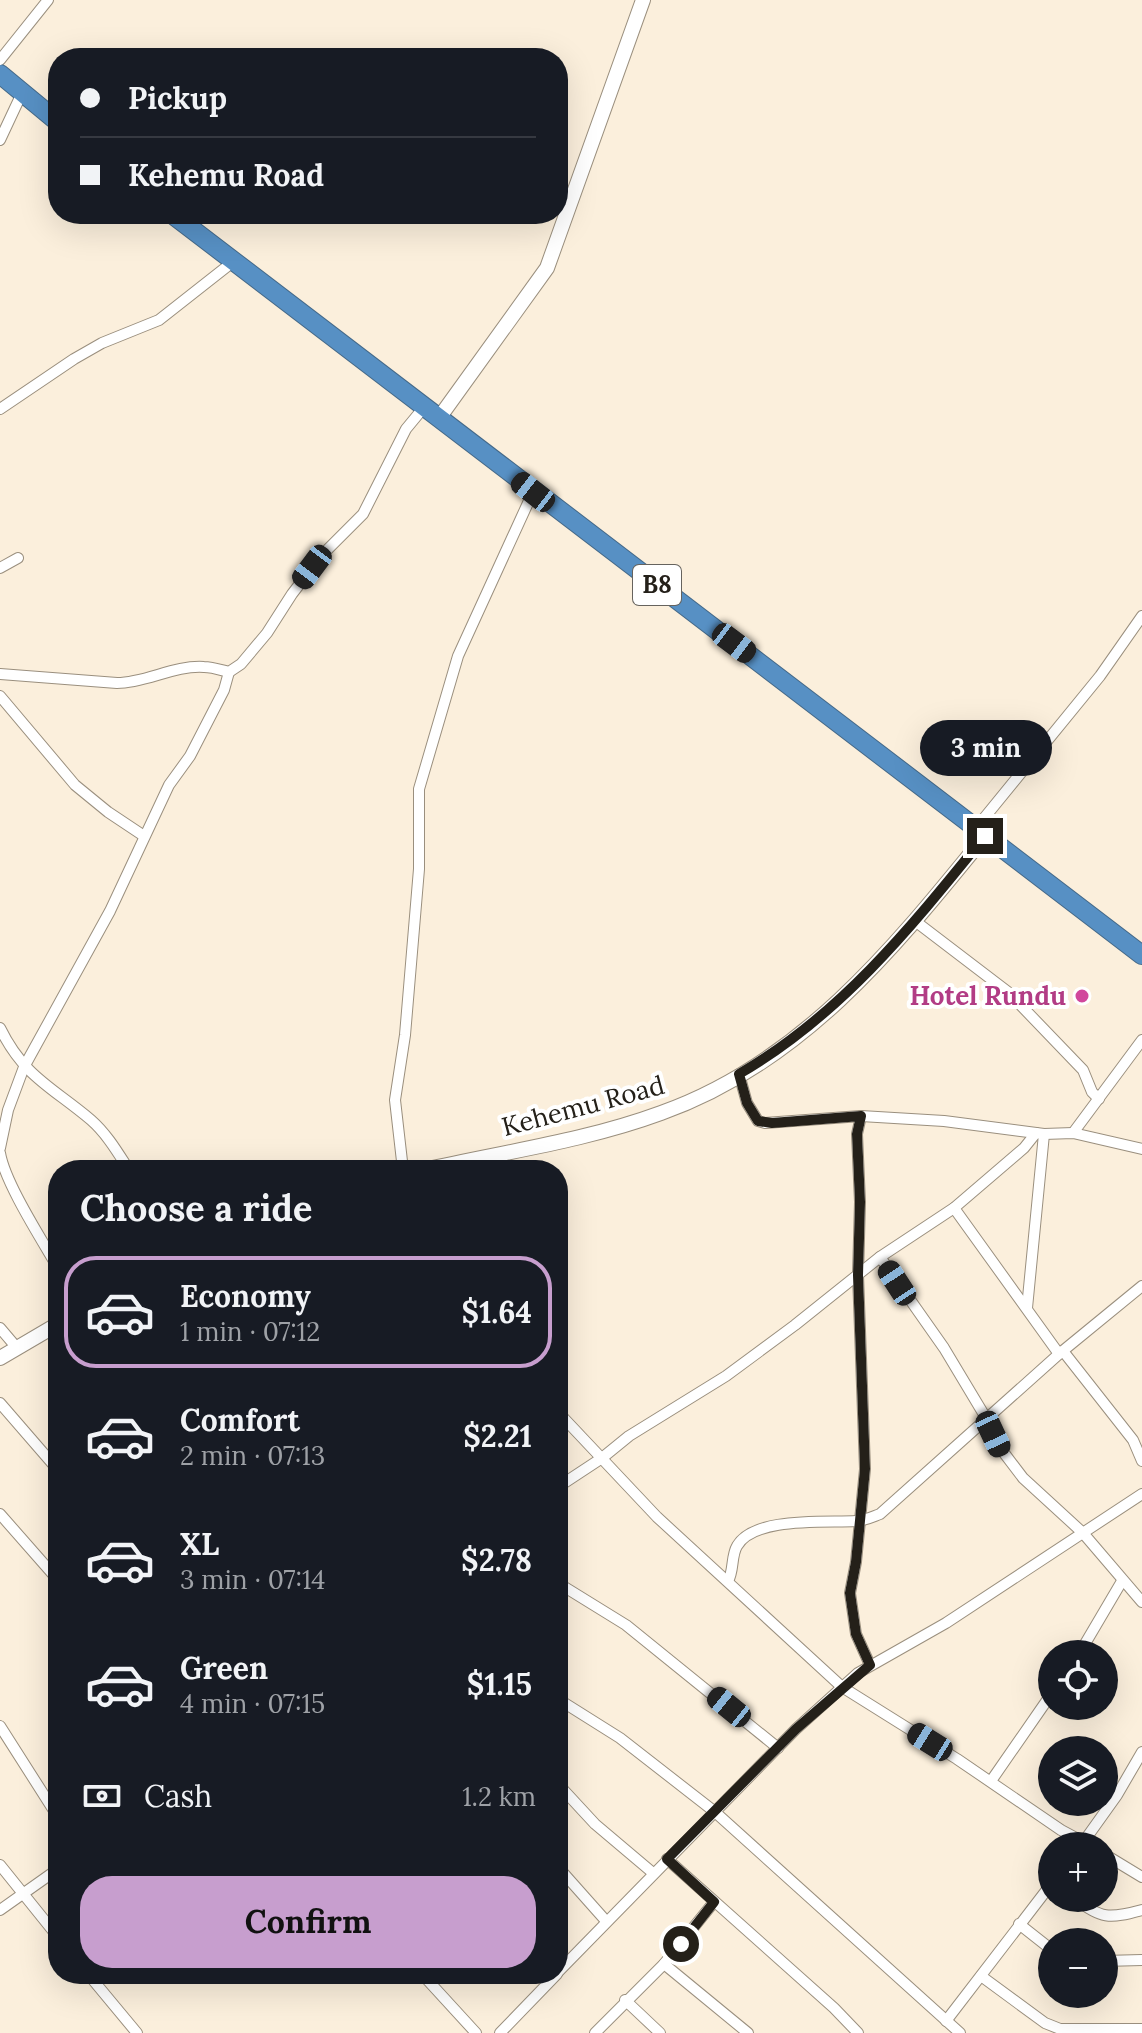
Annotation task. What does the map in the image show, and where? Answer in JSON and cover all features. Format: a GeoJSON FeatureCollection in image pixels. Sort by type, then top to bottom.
{"type":"FeatureCollection","features":[{"type":"Feature","properties":{"kind":"highway"},"geometry":{"type":"LineString","coordinates":[[0,74],[48,114]]}},
{"type":"Feature","properties":{"kind":"highway","name":"B8"},"geometry":{"type":"LineString","coordinates":[[185,224],[1142,955]]}},
{"type":"Feature","properties":{"kind":"street"},"geometry":{"type":"LineString","coordinates":[[0,60],[48,0]]}},
{"type":"Feature","properties":{"kind":"street"},"geometry":{"type":"LineString","coordinates":[[568,209],[643,0]]}},
{"type":"Feature","properties":{"kind":"street"},"geometry":{"type":"LineString","coordinates":[[0,140],[22,93]]}},
{"type":"Feature","properties":{"kind":"street"},"geometry":{"type":"LineString","coordinates":[[48,1250],[3,1166],[0,1151],[8,1110],[24,1067],[110,911],[169,785],[197,743],[224,690],[229,672],[241,664],[267,633],[312,567],[363,514],[406,429],[432,412],[547,268],[563,224]]}},
{"type":"Feature","properties":{"kind":"street"},"geometry":{"type":"LineString","coordinates":[[0,409],[102,343],[159,320],[234,261]]}},
{"type":"Feature","properties":{"kind":"street"},"geometry":{"type":"LineString","coordinates":[[402,1160],[395,1100],[405,1035],[419,869],[419,789],[458,656],[533,492]]}},
{"type":"Feature","properties":{"kind":"street"},"geometry":{"type":"LineString","coordinates":[[0,568],[18,558]]}},
{"type":"Feature","properties":{"kind":"street"},"geometry":{"type":"LineString","coordinates":[[980,832],[1046,739],[1100,676],[1142,616]]}},
{"type":"Feature","properties":{"kind":"street"},"geometry":{"type":"LineString","coordinates":[[0,674],[131,683],[203,666],[229,672]]}},
{"type":"Feature","properties":{"kind":"street"},"geometry":{"type":"LineString","coordinates":[[0,696],[75,785],[144,836]]}},
{"type":"Feature","properties":{"kind":"street","name":"Kehemu Road"},"geometry":{"type":"LineString","coordinates":[[468,1160],[627,1124],[684,1104],[739,1074],[795,1038],[836,1005],[874,968],[915,921],[980,832]]}},
{"type":"Feature","properties":{"kind":"street"},"geometry":{"type":"LineString","coordinates":[[915,921],[1008,992],[1083,1070],[1092,1092],[1099,1099]]}},
{"type":"Feature","properties":{"kind":"street"},"geometry":{"type":"LineString","coordinates":[[0,1028],[24,1067],[92,1121],[121,1160]]}},
{"type":"Feature","properties":{"kind":"street"},"geometry":{"type":"LineString","coordinates":[[1073,1133],[1142,1040]]}},
{"type":"Feature","properties":{"kind":"street"},"geometry":{"type":"LineString","coordinates":[[739,1074],[747,1103],[758,1121],[772,1123],[861,1116],[944,1121],[1040,1133],[1073,1133],[1142,1149]]}},
{"type":"Feature","properties":{"kind":"street"},"geometry":{"type":"LineString","coordinates":[[861,1116],[857,1134],[860,1202],[858,1275],[865,1469],[850,1593],[856,1634],[870,1665]]}},
{"type":"Feature","properties":{"kind":"street"},"geometry":{"type":"LineString","coordinates":[[568,1480],[629,1436],[757,1354],[880,1257],[954,1208],[1040,1133]]}},
{"type":"Feature","properties":{"kind":"street"},"geometry":{"type":"LineString","coordinates":[[1027,1308],[1040,1133]]}},
{"type":"Feature","properties":{"kind":"street"},"geometry":{"type":"LineString","coordinates":[[954,1208],[1027,1308],[1133,1440],[1142,1461]]}},
{"type":"Feature","properties":{"kind":"street"},"geometry":{"type":"LineString","coordinates":[[880,1257],[944,1348],[1001,1449],[1023,1478],[1083,1533],[1142,1602]]}},
{"type":"Feature","properties":{"kind":"street"},"geometry":{"type":"LineString","coordinates":[[728,1581],[737,1546],[759,1530],[810,1521],[860,1521],[889,1508],[1061,1352],[1142,1286]]}},
{"type":"Feature","properties":{"kind":"street"},"geometry":{"type":"LineString","coordinates":[[0,1328],[17,1348]]}},
{"type":"Feature","properties":{"kind":"street"},"geometry":{"type":"LineString","coordinates":[[0,1358],[48,1330]]}},
{"type":"Feature","properties":{"kind":"street"},"geometry":{"type":"LineString","coordinates":[[0,1403],[48,1458]]}},
{"type":"Feature","properties":{"kind":"street"},"geometry":{"type":"LineString","coordinates":[[568,1422],[657,1517],[842,1687],[991,1781],[1064,1832]]}},
{"type":"Feature","properties":{"kind":"street"},"geometry":{"type":"LineString","coordinates":[[568,1961],[842,1687],[870,1665],[946,1623],[1142,1494]]}},
{"type":"Feature","properties":{"kind":"street"},"geometry":{"type":"LineString","coordinates":[[0,1514],[48,1569]]}},
{"type":"Feature","properties":{"kind":"street"},"geometry":{"type":"LineString","coordinates":[[1087,1640],[1122,1581]]}},
{"type":"Feature","properties":{"kind":"street"},"geometry":{"type":"LineString","coordinates":[[568,1589],[626,1625],[778,1748]]}},
{"type":"Feature","properties":{"kind":"street"},"geometry":{"type":"LineString","coordinates":[[568,1705],[620,1738],[715,1812],[960,2033]]}},
{"type":"Feature","properties":{"kind":"street"},"geometry":{"type":"LineString","coordinates":[[991,1781],[1038,1713]]}},
{"type":"Feature","properties":{"kind":"street"},"geometry":{"type":"LineString","coordinates":[[0,1726],[48,1801]]}},
{"type":"Feature","properties":{"kind":"street"},"geometry":{"type":"LineString","coordinates":[[1093,1832],[1142,1752]]}},
{"type":"Feature","properties":{"kind":"street"},"geometry":{"type":"LineString","coordinates":[[568,1795],[595,1824],[653,1873]]}},
{"type":"Feature","properties":{"kind":"street"},"geometry":{"type":"LineString","coordinates":[[667,1859],[834,2008],[852,2031]]}},
{"type":"Feature","properties":{"kind":"street"},"geometry":{"type":"LineString","coordinates":[[1118,1862],[1142,1877]]}},
{"type":"Feature","properties":{"kind":"street"},"geometry":{"type":"LineString","coordinates":[[0,1865],[48,1924]]}},
{"type":"Feature","properties":{"kind":"street"},"geometry":{"type":"LineString","coordinates":[[0,1910],[48,1876]]}},
{"type":"Feature","properties":{"kind":"street"},"geometry":{"type":"LineString","coordinates":[[568,1878],[606,1921]]}},
{"type":"Feature","properties":{"kind":"street"},"geometry":{"type":"LineString","coordinates":[[946,2021],[1038,1900]]}},
{"type":"Feature","properties":{"kind":"street"},"geometry":{"type":"LineString","coordinates":[[595,2033],[664,1964],[714,1902]]}},
{"type":"Feature","properties":{"kind":"street"},"geometry":{"type":"LineString","coordinates":[[1093,1912],[1116,1916],[1142,1910]]}},
{"type":"Feature","properties":{"kind":"street"},"geometry":{"type":"LineString","coordinates":[[1019,1924],[1038,1939]]}},
{"type":"Feature","properties":{"kind":"street"},"geometry":{"type":"LineString","coordinates":[[1118,1961],[1142,1960]]}},
{"type":"Feature","properties":{"kind":"street"},"geometry":{"type":"LineString","coordinates":[[664,1964],[748,2033]]}},
{"type":"Feature","properties":{"kind":"street"},"geometry":{"type":"LineString","coordinates":[[981,1976],[1045,2023],[1060,2029],[1142,2029]]}},
{"type":"Feature","properties":{"kind":"street"},"geometry":{"type":"LineString","coordinates":[[96,1984],[137,2033]]}},
{"type":"Feature","properties":{"kind":"street"},"geometry":{"type":"LineString","coordinates":[[431,1984],[476,2033]]}},
{"type":"Feature","properties":{"kind":"street"},"geometry":{"type":"LineString","coordinates":[[500,2033],[546,1984]]}},
{"type":"Feature","properties":{"kind":"street"},"geometry":{"type":"LineString","coordinates":[[625,2000],[660,2033]]}},
{"type":"Feature","properties":{"kind":"place","name":"Hotel Rundu"},"geometry":{"type":"Point","coordinates":[1082,996]}},
{"type":"Feature","properties":{"kind":"route"},"geometry":{"type":"LineString","coordinates":[[681,1944],[714,1902],[667,1859],[796,1729],[870,1665],[856,1634],[850,1593],[865,1469],[858,1302],[860,1202],[857,1134],[861,1116],[772,1123],[758,1121],[747,1103],[739,1074],[776,1052],[836,1005],[874,968],[985,836]]}}]}
